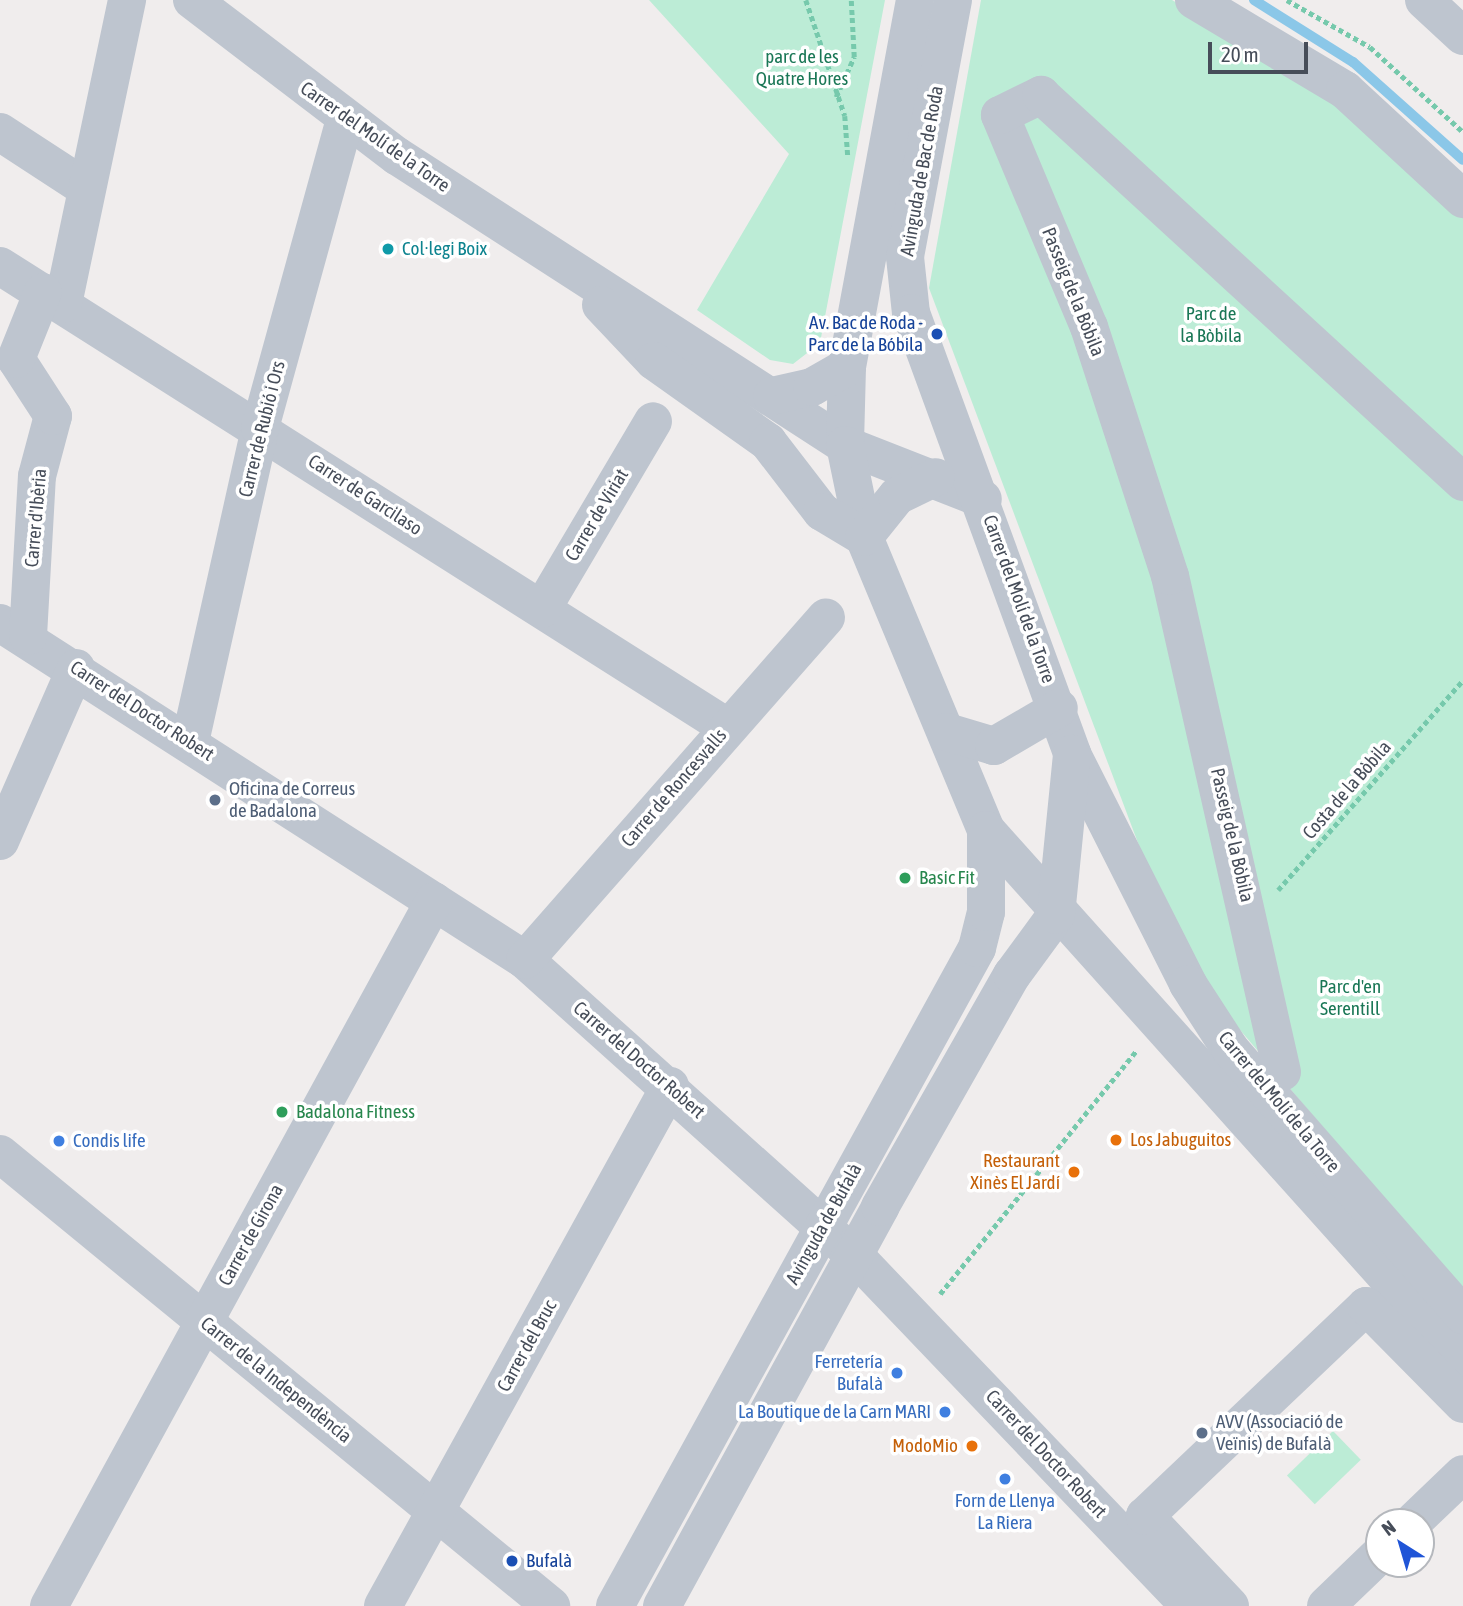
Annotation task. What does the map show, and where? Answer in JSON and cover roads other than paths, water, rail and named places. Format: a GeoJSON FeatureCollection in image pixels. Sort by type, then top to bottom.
{"type":"FeatureCollection","features":[{"type":"Feature","properties":{"kind":"street","name":"Carrer d'Ibèria"},"geometry":{"type":"LineString","coordinates":[[14,630],[37,476],[53,416],[16,359],[53,298],[86,188],[127,0]]}},
{"type":"Feature","properties":{"kind":"street","name":"Carrer del Molí de la Torre"},"geometry":{"type":"LineString","coordinates":[[192,0],[345,119],[564,266],[845,444],[870,458],[936,477],[983,499],[1059,708],[1073,754],[1188,984],[1230,1049],[1463,1315]]}},
{"type":"Feature","properties":{"kind":"street","name":"Avinguda de Bac de Roda"},"geometry":{"type":"LineString","coordinates":[[845,444],[847,367],[915,0]]}},
{"type":"Feature","properties":{"kind":"street","name":"Avinguda de Bac de Roda"},"geometry":{"type":"LineString","coordinates":[[953,0],[884,177],[905,257],[911,313],[983,499]]}},
{"type":"Feature","properties":{"kind":"street"},"geometry":{"type":"LineString","coordinates":[[1194,0],[1345,90],[1463,199]]}},
{"type":"Feature","properties":{"kind":"street"},"geometry":{"type":"LineString","coordinates":[[1424,0],[1463,36]]}},
{"type":"Feature","properties":{"kind":"street","name":"Passeig de la Bòbila"},"geometry":{"type":"LineString","coordinates":[[1282,1072],[1251,918],[1170,576],[1089,327],[1000,115],[1041,95],[1463,482]]}},
{"type":"Feature","properties":{"kind":"street","name":"Carrer de Rubió i Ors"},"geometry":{"type":"LineString","coordinates":[[190,742],[260,428],[345,119]]}},
{"type":"Feature","properties":{"kind":"street"},"geometry":{"type":"LineString","coordinates":[[0,132],[86,188]]}},
{"type":"Feature","properties":{"kind":"street","name":"Carrer de Garcilaso"},"geometry":{"type":"LineString","coordinates":[[0,266],[260,428],[727,727]]}},
{"type":"Feature","properties":{"kind":"street","name":"Carrer del Molí de la Torre"},"geometry":{"type":"LineString","coordinates":[[564,266],[654,361],[768,442],[822,512],[864,537]]}},
{"type":"Feature","properties":{"kind":"street"},"geometry":{"type":"LineString","coordinates":[[772,396],[813,387],[847,367]]}},
{"type":"Feature","properties":{"kind":"street","name":"Carrer de Viriat"},"geometry":{"type":"LineString","coordinates":[[542,608],[653,421]]}},
{"type":"Feature","properties":{"kind":"street"},"geometry":{"type":"LineString","coordinates":[[1463,447],[1419,430],[1404,445],[1463,498]]}},
{"type":"Feature","properties":{"kind":"street","name":"Carrer del Molí de la Torre"},"geometry":{"type":"LineString","coordinates":[[845,444],[864,537],[986,830],[1056,915],[1463,1362]]}},
{"type":"Feature","properties":{"kind":"street"},"geometry":{"type":"LineString","coordinates":[[864,537],[897,496],[936,477]]}},
{"type":"Feature","properties":{"kind":"street","name":"Carrer de Roncesvalls"},"geometry":{"type":"LineString","coordinates":[[525,960],[826,617]]}},
{"type":"Feature","properties":{"kind":"street","name":"Carrer del Doctor Robert"},"geometry":{"type":"LineString","coordinates":[[14,630],[525,960],[670,1086],[855,1256],[1189,1606]]}},
{"type":"Feature","properties":{"kind":"street"},"geometry":{"type":"LineString","coordinates":[[0,841],[76,668]]}},
{"type":"Feature","properties":{"kind":"street","name":"Carrer del Molí de la Torre"},"geometry":{"type":"LineString","coordinates":[[947,732],[993,746],[1059,708]]}},
{"type":"Feature","properties":{"kind":"street","name":"Carrer del Molí de la Torre"},"geometry":{"type":"LineString","coordinates":[[1056,915],[1073,754]]}},
{"type":"Feature","properties":{"kind":"street","name":"Avinguda de Bufalà"},"geometry":{"type":"LineString","coordinates":[[615,1606],[821,1226],[978,948],[986,912],[986,830]]}},
{"type":"Feature","properties":{"kind":"street","name":"Carrer de Girona"},"geometry":{"type":"LineString","coordinates":[[49,1606],[434,901]]}},
{"type":"Feature","properties":{"kind":"street"},"geometry":{"type":"LineString","coordinates":[[662,1606],[1012,975],[1056,915]]}},
{"type":"Feature","properties":{"kind":"street","name":"Carrer del Bruc"},"geometry":{"type":"LineString","coordinates":[[383,1606],[670,1086]]}},
{"type":"Feature","properties":{"kind":"street","name":"Carrer de la Independència"},"geometry":{"type":"LineString","coordinates":[[0,1154],[437,1509],[551,1606]]}},
{"type":"Feature","properties":{"kind":"street"},"geometry":{"type":"LineString","coordinates":[[1230,1606],[1146,1516],[1366,1306],[1463,1404]]}},
{"type":"Feature","properties":{"kind":"street"},"geometry":{"type":"LineString","coordinates":[[1428,1508],[1463,1474]]}},
{"type":"Feature","properties":{"kind":"street"},"geometry":{"type":"LineString","coordinates":[[1326,1606],[1365,1568]]}},
{"type":"Feature","properties":{"kind":"waterway"},"geometry":{"type":"LineString","coordinates":[[1254,0],[1353,62],[1463,160]]}},
{"type":"Feature","properties":{"kind":"place","name":"Col·legi Boix"},"geometry":{"type":"Point","coordinates":[388,249]}},
{"type":"Feature","properties":{"kind":"place","name":"Av. Bac de Roda - Parc de la Bóbila"},"geometry":{"type":"Point","coordinates":[937,334]}},
{"type":"Feature","properties":{"kind":"place","name":"Oficina de Correus de Badalona"},"geometry":{"type":"Point","coordinates":[215,800]}},
{"type":"Feature","properties":{"kind":"place","name":"Basic Fit"},"geometry":{"type":"Point","coordinates":[905,878]}},
{"type":"Feature","properties":{"kind":"place","name":"Badalona Fitness"},"geometry":{"type":"Point","coordinates":[282,1112]}},
{"type":"Feature","properties":{"kind":"place","name":"Los Jabuguitos"},"geometry":{"type":"Point","coordinates":[1116,1140]}},
{"type":"Feature","properties":{"kind":"place","name":"Condis life"},"geometry":{"type":"Point","coordinates":[59,1141]}},
{"type":"Feature","properties":{"kind":"place","name":"Restaurant Xinès El Jardí"},"geometry":{"type":"Point","coordinates":[1074,1172]}},
{"type":"Feature","properties":{"kind":"place","name":"Ferretería Bufalà"},"geometry":{"type":"Point","coordinates":[897,1373]}},
{"type":"Feature","properties":{"kind":"place","name":"La Boutique de la Carn MARI"},"geometry":{"type":"Point","coordinates":[945,1412]}},
{"type":"Feature","properties":{"kind":"place","name":"AVV (Associació de Veïnis) de Bufalà"},"geometry":{"type":"Point","coordinates":[1202,1433]}},
{"type":"Feature","properties":{"kind":"place","name":"ModoMio"},"geometry":{"type":"Point","coordinates":[972,1446]}},
{"type":"Feature","properties":{"kind":"place","name":"Forn de Llenya La Riera"},"geometry":{"type":"Point","coordinates":[1005,1479]}},
{"type":"Feature","properties":{"kind":"place","name":"Bufalà"},"geometry":{"type":"Point","coordinates":[512,1561]}},
{"type":"Feature","properties":{"kind":"park label","name":"parc de les Quatre Hores"},"geometry":{"type":"Point","coordinates":[802,68]}},
{"type":"Feature","properties":{"kind":"park label","name":"Parc de la Bòbila"},"geometry":{"type":"Point","coordinates":[1211,325]}},
{"type":"Feature","properties":{"kind":"park label","name":"Parc d'en Serentill"},"geometry":{"type":"Point","coordinates":[1350,998]}}]}
